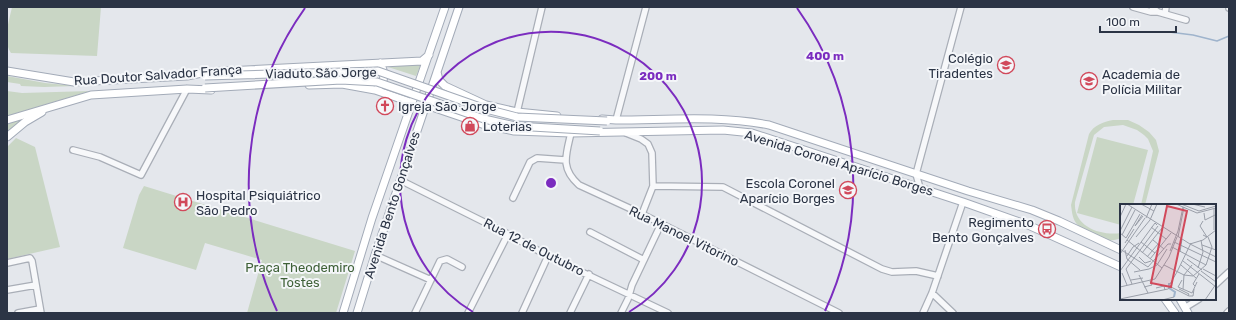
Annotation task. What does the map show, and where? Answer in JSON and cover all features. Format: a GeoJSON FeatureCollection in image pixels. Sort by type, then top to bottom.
{"type":"FeatureCollection","features":[{"type":"Feature","properties":{"kind":"main road","name":"Avenida Bento Gonçalves"},"geometry":{"type":"LineString","coordinates":[[343,313],[372,218],[446,7]]}},
{"type":"Feature","properties":{"kind":"main road","name":"Avenida Bento Gonçalves"},"geometry":{"type":"LineString","coordinates":[[357,313],[400,180],[460,7]]}},
{"type":"Feature","properties":{"kind":"main road","name":"Rua Doutor Salvador França"},"geometry":{"type":"LineString","coordinates":[[8,70],[74,82],[187,76],[207,72],[422,61],[429,55]]}},
{"type":"Feature","properties":{"kind":"main road"},"geometry":{"type":"LineString","coordinates":[[375,90],[383,83],[385,74],[380,63]]}},
{"type":"Feature","properties":{"kind":"main road","name":"Viaduto São Jorge"},"geometry":{"type":"LineString","coordinates":[[187,76],[378,71],[486,109],[517,117],[607,121],[616,120]]}},
{"type":"Feature","properties":{"kind":"main road","name":"Avenida Coronel Aparício Borges"},"geometry":{"type":"LineString","coordinates":[[437,72],[439,80],[444,86],[486,105],[517,112],[616,120],[749,121],[768,125],[916,174],[1032,210],[1120,250]]}},
{"type":"Feature","properties":{"kind":"main road","name":"Viaduto São Jorge"},"geometry":{"type":"LineString","coordinates":[[187,89],[341,80],[377,82],[484,119],[515,126],[609,132]]}},
{"type":"Feature","properties":{"kind":"main road","name":"Rua Doutor Salvador França"},"geometry":{"type":"LineString","coordinates":[[7,120],[91,95],[187,89],[205,91],[342,84],[375,90],[407,102],[411,106]]}},
{"type":"Feature","properties":{"kind":"main road"},"geometry":{"type":"LineString","coordinates":[[459,116],[457,109],[458,103],[466,97]]}},
{"type":"Feature","properties":{"kind":"main road","name":"Avenida Coronel Aparício Borges"},"geometry":{"type":"LineString","coordinates":[[426,105],[482,124],[514,131],[571,133],[723,130],[752,133],[963,202],[1028,225],[1120,267]]}},
{"type":"Feature","properties":{"kind":"main road"},"geometry":{"type":"LineString","coordinates":[[7,137],[25,122],[50,107]]}},
{"type":"Feature","properties":{"kind":"main road"},"geometry":{"type":"LineString","coordinates":[[1166,300],[1175,313]]}},
{"type":"Feature","properties":{"kind":"main road"},"geometry":{"type":"LineString","coordinates":[[1181,300],[1187,310]]}},
{"type":"Feature","properties":{"kind":"street"},"geometry":{"type":"LineString","coordinates":[[517,112],[542,7]]}},
{"type":"Feature","properties":{"kind":"street"},"geometry":{"type":"LineString","coordinates":[[616,120],[646,7]]}},
{"type":"Feature","properties":{"kind":"street"},"geometry":{"type":"LineString","coordinates":[[920,188],[916,174],[961,7]]}},
{"type":"Feature","properties":{"kind":"street"},"geometry":{"type":"LineString","coordinates":[[1133,7],[1143,8],[1151,12],[1158,12],[1186,20]]}},
{"type":"Feature","properties":{"kind":"street"},"geometry":{"type":"LineString","coordinates":[[1152,7],[1158,12]]}},
{"type":"Feature","properties":{"kind":"street"},"geometry":{"type":"LineString","coordinates":[[1164,14],[1166,7]]}},
{"type":"Feature","properties":{"kind":"street"},"geometry":{"type":"LineString","coordinates":[[73,150],[100,157],[142,175],[187,89]]}},
{"type":"Feature","properties":{"kind":"street"},"geometry":{"type":"LineString","coordinates":[[623,132],[641,139],[648,144],[652,153],[653,186],[642,214]]}},
{"type":"Feature","properties":{"kind":"street"},"geometry":{"type":"LineString","coordinates":[[514,198],[530,162],[537,158],[565,160],[571,133]]}},
{"type":"Feature","properties":{"kind":"street","name":"Rua Manoel Vitorino"},"geometry":{"type":"LineString","coordinates":[[565,160],[572,179],[579,185],[642,214],[839,313]]}},
{"type":"Feature","properties":{"kind":"street","name":"Rua 12 de Outubro"},"geometry":{"type":"LineString","coordinates":[[400,180],[508,234],[548,256],[589,274],[668,313]]}},
{"type":"Feature","properties":{"kind":"street"},"geometry":{"type":"LineString","coordinates":[[653,186],[723,187],[882,269],[892,272],[916,271],[938,276]]}},
{"type":"Feature","properties":{"kind":"street"},"geometry":{"type":"LineString","coordinates":[[923,313],[932,293],[963,202]]}},
{"type":"Feature","properties":{"kind":"street"},"geometry":{"type":"LineString","coordinates":[[621,313],[630,294],[632,285],[661,224]]}},
{"type":"Feature","properties":{"kind":"street"},"geometry":{"type":"LineString","coordinates":[[590,232],[644,260]]}},
{"type":"Feature","properties":{"kind":"street"},"geometry":{"type":"LineString","coordinates":[[468,313],[508,234]]}},
{"type":"Feature","properties":{"kind":"street"},"geometry":{"type":"LineString","coordinates":[[375,255],[432,280]]}},
{"type":"Feature","properties":{"kind":"street"},"geometry":{"type":"LineString","coordinates":[[522,313],[548,256]]}},
{"type":"Feature","properties":{"kind":"street"},"geometry":{"type":"LineString","coordinates":[[7,263],[30,258],[32,261],[40,311],[18,313]]}},
{"type":"Feature","properties":{"kind":"street"},"geometry":{"type":"LineString","coordinates":[[415,313],[440,261],[447,259],[462,267]]}},
{"type":"Feature","properties":{"kind":"street"},"geometry":{"type":"LineString","coordinates":[[1216,284],[1229,272]]}},
{"type":"Feature","properties":{"kind":"street"},"geometry":{"type":"LineString","coordinates":[[570,313],[589,274]]}},
{"type":"Feature","properties":{"kind":"street"},"geometry":{"type":"LineString","coordinates":[[7,290],[36,285]]}},
{"type":"Feature","properties":{"kind":"street"},"geometry":{"type":"LineString","coordinates":[[932,293],[953,313]]}},
{"type":"Feature","properties":{"kind":"street"},"geometry":{"type":"LineString","coordinates":[[1187,310],[1198,300]]}},
{"type":"Feature","properties":{"kind":"green space"},"geometry":{"type":"Polygon","coordinates":[[[12,7],[101,7],[97,56],[11,53],[8,48],[7,37],[12,7]]]}},
{"type":"Feature","properties":{"kind":"green space"},"geometry":{"type":"Polygon","coordinates":[[[421,64],[416,76],[388,67],[421,64]]]}},
{"type":"Feature","properties":{"kind":"green space"},"geometry":{"type":"Polygon","coordinates":[[[7,76],[45,83],[76,86],[21,86],[20,84],[7,82],[7,76]]]}},
{"type":"Feature","properties":{"kind":"green space"},"geometry":{"type":"Polygon","coordinates":[[[7,91],[22,93],[90,91],[7,116],[7,91]]]}},
{"type":"Feature","properties":{"kind":"green space"},"geometry":{"type":"Polygon","coordinates":[[[19,119],[21,122],[7,134],[7,123],[19,119]]]}},
{"type":"Feature","properties":{"kind":"green space"},"geometry":{"type":"Polygon","coordinates":[[[1113,120],[1128,120],[1139,125],[1149,132],[1156,140],[1159,151],[1145,204],[1141,204],[1153,151],[1148,139],[1137,130],[1123,125],[1104,127],[1094,135],[1075,202],[1076,211],[1083,224],[1090,228],[1105,233],[1120,233],[1120,238],[1115,240],[1098,238],[1078,225],[1072,214],[1071,205],[1089,134],[1093,128],[1113,120]]]}},
{"type":"Feature","properties":{"kind":"green space"},"geometry":{"type":"Polygon","coordinates":[[[1097,137],[1148,150],[1133,204],[1120,204],[1120,225],[1077,213],[1097,137]]]}},
{"type":"Feature","properties":{"kind":"green space"},"geometry":{"type":"Polygon","coordinates":[[[16,138],[35,147],[60,247],[7,259],[7,147],[16,138]]]}},
{"type":"Feature","properties":{"kind":"green space","name":"Praça Theodemiro Tostes"},"geometry":{"type":"Polygon","coordinates":[[[144,186],[355,251],[336,313],[247,313],[262,260],[205,243],[196,270],[123,248],[139,195],[144,186]]]}},
{"type":"Feature","properties":{"kind":"waterway"},"geometry":{"type":"LineString","coordinates":[[1169,32],[1193,35],[1217,41],[1229,36]]}},
{"type":"Feature","properties":{"kind":"place","name":"Colégio Tiradentes"},"geometry":{"type":"Point","coordinates":[1006,65]}},
{"type":"Feature","properties":{"kind":"place","name":"Academia de Polícia Militar"},"geometry":{"type":"Point","coordinates":[1089,81]}},
{"type":"Feature","properties":{"kind":"place","name":"Igreja São Jorge"},"geometry":{"type":"Point","coordinates":[385,106]}},
{"type":"Feature","properties":{"kind":"place","name":"Loterias"},"geometry":{"type":"Point","coordinates":[470,126]}},
{"type":"Feature","properties":{"kind":"place","name":"Escola Coronel Aparício Borges"},"geometry":{"type":"Point","coordinates":[848,190]}},
{"type":"Feature","properties":{"kind":"place","name":"Hospital Psiquiátrico São Pedro"},"geometry":{"type":"Point","coordinates":[183,202]}},
{"type":"Feature","properties":{"kind":"place","name":"Regimento Bento Gonçalves"},"geometry":{"type":"Point","coordinates":[1047,229]}}]}
